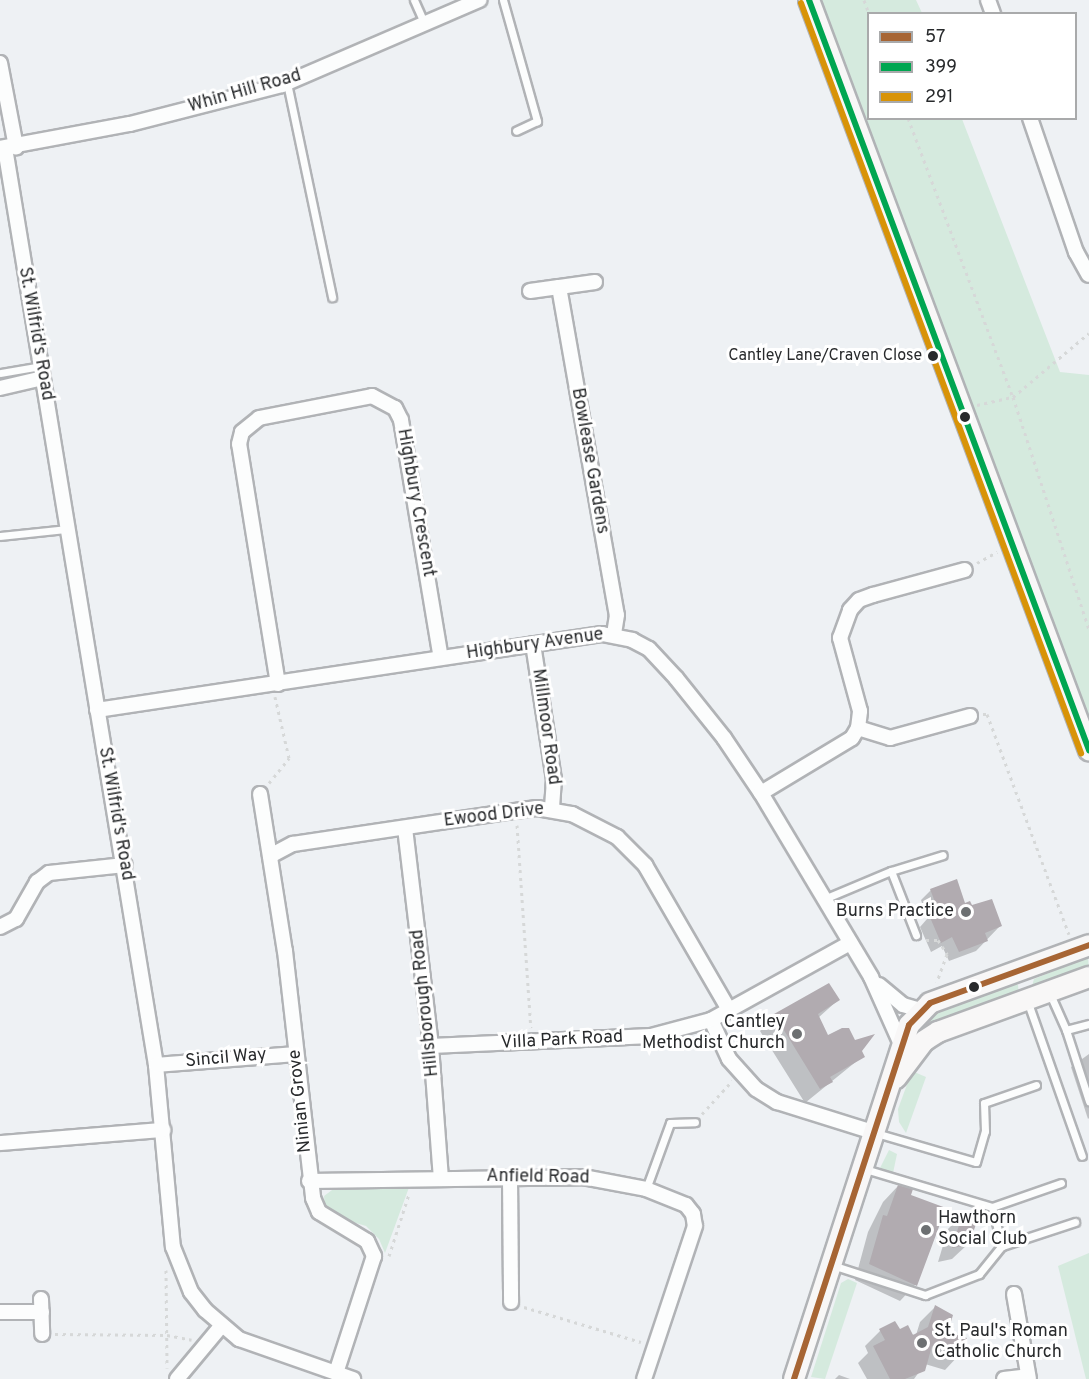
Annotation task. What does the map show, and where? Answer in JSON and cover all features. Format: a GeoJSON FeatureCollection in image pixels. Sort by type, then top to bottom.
{"type":"FeatureCollection","features":[{"type":"Feature","properties":{"kind":"street","name":"Whin Hill Road"},"geometry":{"type":"LineString","coordinates":[[7,147],[130,124],[288,83],[478,0]]}},
{"type":"Feature","properties":{"kind":"street"},"geometry":{"type":"LineString","coordinates":[[809,0],[1010,544],[1089,750]]}},
{"type":"Feature","properties":{"kind":"street","name":"St. Wilfrid's Road"},"geometry":{"type":"LineString","coordinates":[[0,63],[7,147],[42,372],[97,710],[125,865],[156,1065],[173,1247],[191,1292],[222,1325],[253,1346],[345,1377]]}},
{"type":"Feature","properties":{"kind":"street"},"geometry":{"type":"LineString","coordinates":[[1031,120],[1076,252],[1089,274]]}},
{"type":"Feature","properties":{"kind":"street"},"geometry":{"type":"LineString","coordinates":[[530,291],[595,282]]}},
{"type":"Feature","properties":{"kind":"street","name":"Bowlease Gardens"},"geometry":{"type":"LineString","coordinates":[[559,287],[617,615],[614,634]]}},
{"type":"Feature","properties":{"kind":"street"},"geometry":{"type":"LineString","coordinates":[[0,388],[42,372]]}},
{"type":"Feature","properties":{"kind":"street","name":"Highbury Crescent"},"geometry":{"type":"LineString","coordinates":[[278,684],[239,444],[242,432],[259,418],[372,396],[395,408],[402,420],[441,658]]}},
{"type":"Feature","properties":{"kind":"street"},"geometry":{"type":"LineString","coordinates":[[761,793],[852,738],[858,728],[860,711],[840,639],[850,610],[860,600],[873,595],[964,570]]}},
{"type":"Feature","properties":{"kind":"street","name":"Highbury Avenue"},"geometry":{"type":"LineString","coordinates":[[97,710],[533,644],[614,634],[632,640],[657,656],[724,738],[761,793],[872,977]]}},
{"type":"Feature","properties":{"kind":"street","name":"Millmoor Road"},"geometry":{"type":"LineString","coordinates":[[533,644],[554,779],[552,809]]}},
{"type":"Feature","properties":{"kind":"street"},"geometry":{"type":"LineString","coordinates":[[858,728],[890,738],[970,716]]}},
{"type":"Feature","properties":{"kind":"street","name":"Ninian Grove"},"geometry":{"type":"LineString","coordinates":[[260,794],[296,1054],[309,1181],[319,1212],[367,1241],[374,1256]]}},
{"type":"Feature","properties":{"kind":"street","name":"Ewood Drive"},"geometry":{"type":"LineString","coordinates":[[270,856],[293,844],[515,811],[552,809],[596,825],[617,837],[645,865],[729,1010]]}},
{"type":"Feature","properties":{"kind":"street","name":"Hillsborough Road"},"geometry":{"type":"LineString","coordinates":[[405,828],[431,1046],[441,1178]]}},
{"type":"Feature","properties":{"kind":"street"},"geometry":{"type":"LineString","coordinates":[[0,927],[16,919],[37,882],[49,873],[125,865]]}},
{"type":"Feature","properties":{"kind":"street","name":"Villa Park Road"},"geometry":{"type":"LineString","coordinates":[[431,1046],[532,1044],[651,1036],[711,1020],[850,942]]}},
{"type":"Feature","properties":{"kind":"street"},"geometry":{"type":"LineString","coordinates":[[872,977],[894,999],[925,1007],[1082,948]]}},
{"type":"Feature","properties":{"kind":"street"},"geometry":{"type":"LineString","coordinates":[[1017,972],[1027,1000]]}},
{"type":"Feature","properties":{"kind":"street"},"geometry":{"type":"LineString","coordinates":[[872,977],[901,1044]]}},
{"type":"Feature","properties":{"kind":"street"},"geometry":{"type":"LineString","coordinates":[[891,1085],[924,1041],[938,1032],[1089,977]]}},
{"type":"Feature","properties":{"kind":"street"},"geometry":{"type":"LineString","coordinates":[[794,1379],[876,1133],[901,1044],[925,1007]]}},
{"type":"Feature","properties":{"kind":"street"},"geometry":{"type":"LineString","coordinates":[[711,1020],[729,1059],[756,1089],[777,1102],[876,1133]]}},
{"type":"Feature","properties":{"kind":"street","name":"Sincil Way"},"geometry":{"type":"LineString","coordinates":[[156,1065],[296,1054]]}},
{"type":"Feature","properties":{"kind":"street"},"geometry":{"type":"LineString","coordinates":[[0,1143],[163,1130]]}},
{"type":"Feature","properties":{"kind":"street","name":"Anfield Road"},"geometry":{"type":"LineString","coordinates":[[309,1181],[583,1176],[646,1189],[686,1205],[693,1214],[695,1226],[644,1379]]}},
{"type":"Feature","properties":{"kind":"street"},"geometry":{"type":"LineString","coordinates":[[510,1177],[511,1302]]}},
{"type":"Feature","properties":{"kind":"street"},"geometry":{"type":"LineString","coordinates":[[345,1377],[374,1256]]}},
{"type":"Feature","properties":{"kind":"street"},"geometry":{"type":"LineString","coordinates":[[1005,1379],[1029,1377],[1014,1294]]}},
{"type":"Feature","properties":{"kind":"street"},"geometry":{"type":"LineString","coordinates":[[0,1312],[41,1305],[42,1334]]}},
{"type":"Feature","properties":{"kind":"street"},"geometry":{"type":"LineString","coordinates":[[177,1379],[222,1325]]}},
{"type":"Feature","properties":{"kind":"lane"},"geometry":{"type":"LineString","coordinates":[[414,0],[424,22]]}},
{"type":"Feature","properties":{"kind":"lane"},"geometry":{"type":"LineString","coordinates":[[503,0],[537,122],[516,131]]}},
{"type":"Feature","properties":{"kind":"lane"},"geometry":{"type":"LineString","coordinates":[[288,83],[332,297]]}},
{"type":"Feature","properties":{"kind":"lane"},"geometry":{"type":"LineString","coordinates":[[0,373],[42,372]]}},
{"type":"Feature","properties":{"kind":"lane"},"geometry":{"type":"LineString","coordinates":[[0,536],[68,529]]}},
{"type":"Feature","properties":{"kind":"lane"},"geometry":{"type":"LineString","coordinates":[[824,899],[891,871],[943,855]]}},
{"type":"Feature","properties":{"kind":"lane"},"geometry":{"type":"LineString","coordinates":[[891,871],[916,935]]}},
{"type":"Feature","properties":{"kind":"lane"},"geometry":{"type":"LineString","coordinates":[[1049,992],[1066,1030],[1089,1101]]}},
{"type":"Feature","properties":{"kind":"lane"},"geometry":{"type":"LineString","coordinates":[[1027,1000],[1082,1156]]}},
{"type":"Feature","properties":{"kind":"lane"},"geometry":{"type":"LineString","coordinates":[[1066,1030],[1089,1024]]}},
{"type":"Feature","properties":{"kind":"lane"},"geometry":{"type":"LineString","coordinates":[[876,1133],[976,1162],[985,1131],[984,1103],[1036,1085]]}},
{"type":"Feature","properties":{"kind":"lane"},"geometry":{"type":"LineString","coordinates":[[646,1189],[670,1123],[695,1122]]}},
{"type":"Feature","properties":{"kind":"lane"},"geometry":{"type":"LineString","coordinates":[[864,1169],[992,1208],[1061,1183]]}},
{"type":"Feature","properties":{"kind":"lane"},"geometry":{"type":"LineString","coordinates":[[992,1208],[1002,1246]]}},
{"type":"Feature","properties":{"kind":"lane"},"geometry":{"type":"LineString","coordinates":[[832,1265],[925,1294],[979,1274],[1002,1246],[1075,1222]]}},
{"type":"Feature","properties":{"kind":"path"},"geometry":{"type":"LineString","coordinates":[[909,120],[1013,397],[1089,630]]}},
{"type":"Feature","properties":{"kind":"path"},"geometry":{"type":"LineString","coordinates":[[961,409],[1013,397],[1089,333]]}},
{"type":"Feature","properties":{"kind":"path"},"geometry":{"type":"LineString","coordinates":[[964,570],[1010,544]]}},
{"type":"Feature","properties":{"kind":"path"},"geometry":{"type":"LineString","coordinates":[[260,794],[289,758],[274,702],[278,684]]}},
{"type":"Feature","properties":{"kind":"path"},"geometry":{"type":"LineString","coordinates":[[970,716],[987,714],[1082,948]]}},
{"type":"Feature","properties":{"kind":"path"},"geometry":{"type":"LineString","coordinates":[[515,811],[530,978],[532,1044]]}},
{"type":"Feature","properties":{"kind":"path"},"geometry":{"type":"LineString","coordinates":[[925,1007],[947,954],[938,940],[926,940]]}},
{"type":"Feature","properties":{"kind":"path"},"geometry":{"type":"LineString","coordinates":[[695,1122],[740,1072]]}},
{"type":"Feature","properties":{"kind":"path"},"geometry":{"type":"LineString","coordinates":[[374,1256],[387,1261],[418,1178]]}},
{"type":"Feature","properties":{"kind":"path"},"geometry":{"type":"LineString","coordinates":[[166,1258],[167,1379]]}},
{"type":"Feature","properties":{"kind":"path"},"geometry":{"type":"LineString","coordinates":[[511,1302],[655,1346]]}},
{"type":"Feature","properties":{"kind":"path"},"geometry":{"type":"LineString","coordinates":[[42,1334],[167,1335],[207,1342]]}},
{"type":"Feature","properties":{"kind":"green space"},"geometry":{"type":"Polygon","coordinates":[[[811,0],[916,0],[922,12],[867,12],[867,120],[962,120],[1060,372],[1089,375],[1089,746],[811,0]]]}},
{"type":"Feature","properties":{"kind":"green space"},"geometry":{"type":"Polygon","coordinates":[[[1088,957],[1089,971],[1036,990],[1032,986],[1034,979],[1088,957]]]}},
{"type":"Feature","properties":{"kind":"green space"},"geometry":{"type":"Polygon","coordinates":[[[1013,983],[1018,985],[1019,995],[933,1030],[928,1017],[932,1013],[1013,983]]]}},
{"type":"Feature","properties":{"kind":"green space"},"geometry":{"type":"Polygon","coordinates":[[[912,1071],[926,1077],[906,1133],[899,1122],[898,1109],[912,1071]]]}},
{"type":"Feature","properties":{"kind":"green space"},"geometry":{"type":"Polygon","coordinates":[[[889,1150],[897,1154],[893,1173],[880,1168],[889,1150]]]}},
{"type":"Feature","properties":{"kind":"green space"},"geometry":{"type":"Polygon","coordinates":[[[411,1182],[385,1253],[379,1239],[366,1226],[349,1221],[325,1206],[324,1196],[336,1187],[411,1182]]]}},
{"type":"Feature","properties":{"kind":"green space"},"geometry":{"type":"Polygon","coordinates":[[[1089,1253],[1089,1379],[1086,1379],[1058,1266],[1089,1253]]]}},
{"type":"Feature","properties":{"kind":"green space"},"geometry":{"type":"Polygon","coordinates":[[[848,1279],[857,1283],[825,1379],[811,1377],[841,1283],[848,1279]]]}},
{"type":"Feature","properties":{"kind":"building","name":"Burns Practice"},"geometry":{"type":"Polygon","coordinates":[[[957,879],[965,903],[970,901],[972,905],[992,899],[1002,926],[985,933],[988,941],[959,952],[952,937],[941,943],[929,915],[938,910],[930,889],[957,879]]]}},
{"type":"Feature","properties":{"kind":"building","name":"Cantley Methodist Church"},"geometry":{"type":"Polygon","coordinates":[[[829,983],[840,1000],[818,1014],[828,1035],[842,1028],[849,1028],[855,1040],[875,1034],[862,1051],[865,1057],[830,1077],[833,1082],[820,1089],[774,1014],[829,983]]]}},
{"type":"Feature","properties":{"kind":"building","name":"Hawthorn Social Club"},"geometry":{"type":"Polygon","coordinates":[[[898,1185],[913,1189],[911,1195],[946,1208],[917,1286],[869,1264],[883,1215],[887,1216],[898,1185]]]}},
{"type":"Feature","properties":{"kind":"building"},"geometry":{"type":"Polygon","coordinates":[[[963,1212],[976,1224],[969,1245],[952,1248],[963,1212]]]}},
{"type":"Feature","properties":{"kind":"building","name":"St. Paul's Roman Catholic Church"},"geometry":{"type":"Polygon","coordinates":[[[935,1305],[953,1315],[948,1332],[967,1338],[962,1355],[932,1346],[925,1371],[905,1379],[890,1379],[873,1346],[885,1340],[879,1329],[895,1321],[900,1329],[908,1325],[913,1335],[928,1327],[935,1305]]]}},
{"type":"Feature","properties":{"kind":"transit line","name":"399"},"geometry":{"type":"LineString","coordinates":[[809,0],[1089,750]]}},
{"type":"Feature","properties":{"kind":"transit line","name":"291"},"geometry":{"type":"LineString","coordinates":[[801,3],[1081,753]]}},
{"type":"Feature","properties":{"kind":"transit line","name":"57"},"geometry":{"type":"LineString","coordinates":[[794,1379],[909,1025],[930,1003],[1089,945]]}},
{"type":"Feature","properties":{"kind":"place","name":"Cantley Lane/Craven Close"},"geometry":{"type":"Point","coordinates":[933,356]}},
{"type":"Feature","properties":{"kind":"place","name":"Burns Practice"},"geometry":{"type":"Point","coordinates":[966,912]}},
{"type":"Feature","properties":{"kind":"place","name":"Cantley Methodist Church"},"geometry":{"type":"Point","coordinates":[797,1034]}},
{"type":"Feature","properties":{"kind":"place","name":"Hawthorn Social Club"},"geometry":{"type":"Point","coordinates":[926,1230]}},
{"type":"Feature","properties":{"kind":"place","name":"St. Paul's Roman Catholic Church"},"geometry":{"type":"Point","coordinates":[922,1343]}}]}
